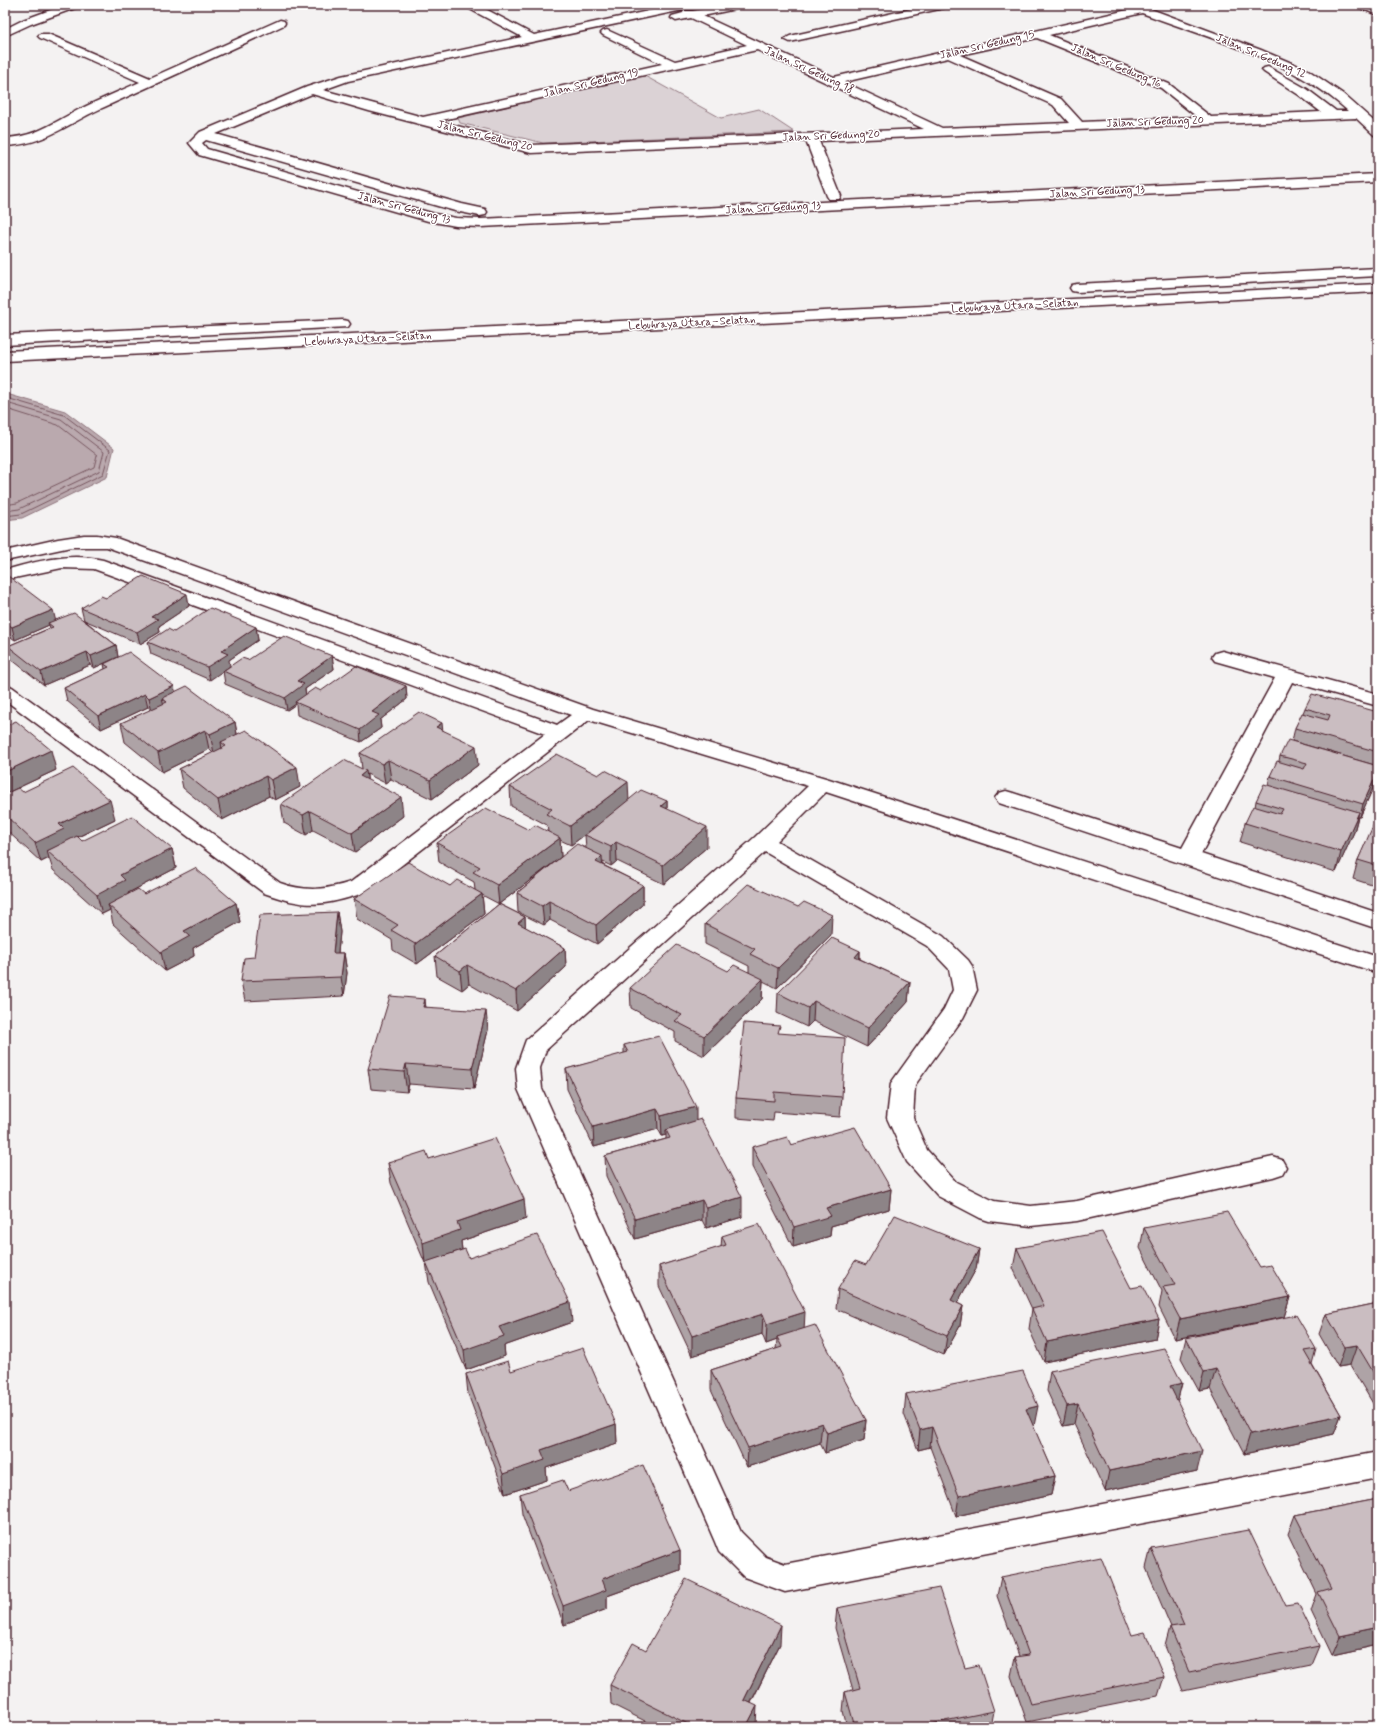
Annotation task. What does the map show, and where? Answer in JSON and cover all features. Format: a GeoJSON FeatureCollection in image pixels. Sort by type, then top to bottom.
{"type":"FeatureCollection","features":[{"type":"Feature","properties":{"kind":"main road"},"geometry":{"type":"LineString","coordinates":[[5,32],[27,22],[74,5]]}},
{"type":"Feature","properties":{"kind":"main road"},"geometry":{"type":"LineString","coordinates":[[470,5],[532,38]]}},
{"type":"Feature","properties":{"kind":"main road"},"geometry":{"type":"LineString","coordinates":[[400,78],[607,33],[692,10],[741,5]]}},
{"type":"Feature","properties":{"kind":"main road"},"geometry":{"type":"LineString","coordinates":[[790,39],[944,5]]}},
{"type":"Feature","properties":{"kind":"main road","name":"Jalan Sri Gedung 12"},"geometry":{"type":"LineString","coordinates":[[1130,5],[1282,62],[1325,85],[1378,132]]}},
{"type":"Feature","properties":{"kind":"main road"},"geometry":{"type":"LineString","coordinates":[[1362,5],[1378,12]]}},
{"type":"Feature","properties":{"kind":"main road"},"geometry":{"type":"LineString","coordinates":[[1105,7],[1194,41]]}},
{"type":"Feature","properties":{"kind":"main road","name":"Jalan Sri Gedung 18"},"geometry":{"type":"LineString","coordinates":[[532,38],[678,8],[692,10],[759,46],[940,132]]}},
{"type":"Feature","properties":{"kind":"main road","name":"Jalan Sri Gedung 15"},"geometry":{"type":"LineString","coordinates":[[832,81],[1143,10]]}},
{"type":"Feature","properties":{"kind":"main road"},"geometry":{"type":"LineString","coordinates":[[5,142],[20,142],[37,138],[84,112],[211,56],[280,23]]}},
{"type":"Feature","properties":{"kind":"main road"},"geometry":{"type":"LineString","coordinates":[[513,28],[526,25]]}},
{"type":"Feature","properties":{"kind":"main road"},"geometry":{"type":"LineString","coordinates":[[607,33],[673,65]]}},
{"type":"Feature","properties":{"kind":"main road","name":"Jalan Sri Gedung 16"},"geometry":{"type":"LineString","coordinates":[[1038,34],[1165,86],[1208,120]]}},
{"type":"Feature","properties":{"kind":"main road"},"geometry":{"type":"LineString","coordinates":[[44,36],[150,82]]}},
{"type":"Feature","properties":{"kind":"main road"},"geometry":{"type":"LineString","coordinates":[[204,135],[311,90],[345,78],[532,38]]}},
{"type":"Feature","properties":{"kind":"main road","name":"Jalan Sri Gedung 19"},"geometry":{"type":"LineString","coordinates":[[423,121],[759,46]]}},
{"type":"Feature","properties":{"kind":"main road"},"geometry":{"type":"LineString","coordinates":[[948,54],[1057,102],[1079,126]]}},
{"type":"Feature","properties":{"kind":"main road","name":"Jalan Sri Gedung 12"},"geometry":{"type":"LineString","coordinates":[[1256,64],[1275,73],[1333,115]]}},
{"type":"Feature","properties":{"kind":"main road","name":"Jalan Sri Gedung 20"},"geometry":{"type":"LineString","coordinates":[[311,90],[531,149],[1359,114]]}},
{"type":"Feature","properties":{"kind":"main road"},"geometry":{"type":"LineString","coordinates":[[320,102],[356,91]]}},
{"type":"Feature","properties":{"kind":"main road","name":"Jalan Sri Gedung 13"},"geometry":{"type":"LineString","coordinates":[[1378,170],[503,213],[480,212],[460,208],[204,135],[195,143],[203,152],[433,218],[456,222],[505,222],[1378,178]]}},
{"type":"Feature","properties":{"kind":"main road"},"geometry":{"type":"LineString","coordinates":[[229,142],[242,135]]}},
{"type":"Feature","properties":{"kind":"main road"},"geometry":{"type":"LineString","coordinates":[[811,137],[834,196]]}},
{"type":"Feature","properties":{"kind":"main road","name":"Lebuhraya Utara–Selatan"},"geometry":{"type":"LineString","coordinates":[[1067,288],[1378,272]]}},
{"type":"Feature","properties":{"kind":"main road","name":"Lebuhraya Utara–Selatan"},"geometry":{"type":"LineString","coordinates":[[5,356],[1378,288]]}},
{"type":"Feature","properties":{"kind":"main road","name":"Lebuhraya Utara–Selatan"},"geometry":{"type":"LineString","coordinates":[[644,310],[660,310]]}},
{"type":"Feature","properties":{"kind":"main road","name":"Lebuhraya Utara–Selatan"},"geometry":{"type":"LineString","coordinates":[[5,340],[356,324]]}},
{"type":"Feature","properties":{"kind":"main road"},"geometry":{"type":"LineString","coordinates":[[5,556],[76,541],[89,540],[110,542],[586,713],[822,784],[1378,964]]}},
{"type":"Feature","properties":{"kind":"main road"},"geometry":{"type":"LineString","coordinates":[[5,575],[53,563],[80,561],[97,564],[560,733]]}},
{"type":"Feature","properties":{"kind":"main road"},"geometry":{"type":"LineString","coordinates":[[1222,657],[1378,700]]}},
{"type":"Feature","properties":{"kind":"main road"},"geometry":{"type":"LineString","coordinates":[[1188,857],[1286,675]]}},
{"type":"Feature","properties":{"kind":"main road"},"geometry":{"type":"LineString","coordinates":[[5,691],[272,888],[291,896],[311,899],[336,895],[359,887],[586,713]]}},
{"type":"Feature","properties":{"kind":"main road"},"geometry":{"type":"LineString","coordinates":[[822,784],[763,842],[535,1046],[528,1068],[530,1089],[730,1542],[755,1567],[785,1578],[1378,1465]]}},
{"type":"Feature","properties":{"kind":"main road"},"geometry":{"type":"LineString","coordinates":[[1006,798],[1378,921]]}},
{"type":"Feature","properties":{"kind":"main road"},"geometry":{"type":"LineString","coordinates":[[763,842],[935,942],[960,966],[965,990],[955,1012],[902,1083],[900,1118],[916,1155],[947,1189],[989,1211],[1031,1216],[1077,1212],[1273,1167]]}},
{"type":"Feature","properties":{"kind":"shaded area"},"geometry":{"type":"Polygon","coordinates":[[[643,75],[721,118],[759,109],[794,132],[543,143],[460,123],[458,118],[643,75]]]}},
{"type":"Feature","properties":{"kind":"water"},"geometry":{"type":"Polygon","coordinates":[[[5,395],[10,395],[65,411],[114,448],[107,477],[22,518],[5,520],[5,395]]]}},
{"type":"Feature","properties":{"kind":"building"},"geometry":{"type":"Polygon","coordinates":[[[8,576],[53,610],[12,627],[5,622],[5,578],[8,576]]]}},
{"type":"Feature","properties":{"kind":"building"},"geometry":{"type":"Polygon","coordinates":[[[143,576],[187,594],[151,617],[158,619],[137,632],[81,608],[101,596],[106,598],[143,576]]]}},
{"type":"Feature","properties":{"kind":"building"},"geometry":{"type":"Polygon","coordinates":[[[210,608],[256,627],[221,651],[228,654],[207,667],[148,642],[168,629],[174,632],[210,608]]]}},
{"type":"Feature","properties":{"kind":"building"},"geometry":{"type":"Polygon","coordinates":[[[74,613],[116,645],[91,656],[87,652],[41,672],[8,646],[53,627],[48,623],[74,613]]]}},
{"type":"Feature","properties":{"kind":"building"},"geometry":{"type":"Polygon","coordinates":[[[284,636],[332,656],[297,681],[304,684],[285,698],[223,671],[242,658],[248,660],[284,636]]]}},
{"type":"Feature","properties":{"kind":"building"},"geometry":{"type":"Polygon","coordinates":[[[129,652],[174,686],[149,698],[145,694],[98,716],[64,688],[109,667],[104,664],[129,652]]]}},
{"type":"Feature","properties":{"kind":"building"},"geometry":{"type":"Polygon","coordinates":[[[356,666],[406,686],[372,712],[379,715],[360,730],[295,702],[315,688],[321,691],[356,666]]]}},
{"type":"Feature","properties":{"kind":"building"},"geometry":{"type":"Polygon","coordinates":[[[187,686],[235,722],[210,734],[205,730],[158,753],[121,723],[167,702],[162,698],[187,686]]]}},
{"type":"Feature","properties":{"kind":"building"},"geometry":{"type":"Polygon","coordinates":[[[1312,694],[1378,712],[1378,752],[1295,728],[1302,713],[1328,720],[1330,715],[1305,708],[1312,694]]]}},
{"type":"Feature","properties":{"kind":"building"},"geometry":{"type":"Polygon","coordinates":[[[419,712],[442,723],[436,727],[476,746],[430,780],[388,760],[382,764],[360,753],[419,712]]]}},
{"type":"Feature","properties":{"kind":"building"},"geometry":{"type":"Polygon","coordinates":[[[16,721],[51,750],[5,772],[5,726],[16,721]]]}},
{"type":"Feature","properties":{"kind":"building"},"geometry":{"type":"Polygon","coordinates":[[[246,730],[297,767],[271,780],[266,776],[218,800],[179,769],[226,746],[221,742],[246,730]]]}},
{"type":"Feature","properties":{"kind":"building"},"geometry":{"type":"Polygon","coordinates":[[[1288,740],[1378,766],[1378,771],[1363,804],[1270,776],[1277,761],[1304,769],[1307,763],[1280,756],[1288,740]]]}},
{"type":"Feature","properties":{"kind":"building"},"geometry":{"type":"Polygon","coordinates":[[[557,754],[598,775],[605,770],[628,782],[570,826],[546,814],[552,809],[510,787],[557,754]]]}},
{"type":"Feature","properties":{"kind":"building"},"geometry":{"type":"Polygon","coordinates":[[[344,760],[366,771],[360,776],[401,797],[352,833],[310,811],[303,815],[281,804],[344,760]]]}},
{"type":"Feature","properties":{"kind":"building"},"geometry":{"type":"Polygon","coordinates":[[[73,768],[110,800],[59,824],[64,829],[35,843],[5,815],[5,794],[18,788],[23,792],[73,768]]]}},
{"type":"Feature","properties":{"kind":"building"},"geometry":{"type":"Polygon","coordinates":[[[1264,784],[1359,812],[1341,852],[1245,823],[1253,806],[1280,814],[1283,809],[1256,801],[1264,784]]]}},
{"type":"Feature","properties":{"kind":"building"},"geometry":{"type":"Polygon","coordinates":[[[641,790],[667,801],[661,806],[707,827],[663,865],[616,842],[611,847],[585,835],[641,790]]]}},
{"type":"Feature","properties":{"kind":"building"},"geometry":{"type":"Polygon","coordinates":[[[486,808],[529,830],[535,825],[560,838],[497,885],[473,872],[480,867],[437,843],[486,808]]]}},
{"type":"Feature","properties":{"kind":"building"},"geometry":{"type":"Polygon","coordinates":[[[132,816],[172,849],[120,875],[125,880],[97,895],[47,851],[77,836],[82,841],[132,816]]]}},
{"type":"Feature","properties":{"kind":"building"},"geometry":{"type":"Polygon","coordinates":[[[1376,819],[1378,820],[1378,866],[1358,860],[1376,819]]]}},
{"type":"Feature","properties":{"kind":"building"},"geometry":{"type":"Polygon","coordinates":[[[577,844],[602,856],[596,862],[643,885],[596,925],[549,901],[542,906],[517,893],[577,844]]]}},
{"type":"Feature","properties":{"kind":"building"},"geometry":{"type":"Polygon","coordinates":[[[408,862],[450,886],[457,880],[482,894],[415,944],[391,930],[398,925],[354,899],[408,862]]]}},
{"type":"Feature","properties":{"kind":"building"},"geometry":{"type":"Polygon","coordinates":[[[195,868],[236,903],[184,931],[190,936],[161,952],[108,905],[138,889],[144,894],[195,868]]]}},
{"type":"Feature","properties":{"kind":"building"},"geometry":{"type":"Polygon","coordinates":[[[748,884],[798,907],[804,902],[832,915],[778,968],[750,954],[755,949],[705,924],[748,884]]]}},
{"type":"Feature","properties":{"kind":"building"},"geometry":{"type":"Polygon","coordinates":[[[499,904],[525,917],[518,923],[565,948],[516,991],[467,965],[460,971],[435,956],[499,904]]]}},
{"type":"Feature","properties":{"kind":"building"},"geometry":{"type":"Polygon","coordinates":[[[337,912],[333,953],[344,953],[341,977],[241,981],[244,958],[254,957],[260,915],[337,912]]]}},
{"type":"Feature","properties":{"kind":"building"},"geometry":{"type":"Polygon","coordinates":[[[832,938],[860,951],[855,957],[910,982],[868,1028],[814,1001],[808,1008],[778,993],[832,938]]]}},
{"type":"Feature","properties":{"kind":"building"},"geometry":{"type":"Polygon","coordinates":[[[677,945],[728,971],[734,965],[763,979],[704,1036],[675,1021],[682,1015],[630,988],[677,945]]]}},
{"type":"Feature","properties":{"kind":"building"},"geometry":{"type":"Polygon","coordinates":[[[390,996],[425,999],[423,1007],[486,1011],[472,1069],[406,1064],[404,1072],[368,1069],[390,996]]]}},
{"type":"Feature","properties":{"kind":"building"},"geometry":{"type":"Polygon","coordinates":[[[744,1023],[780,1026],[778,1033],[845,1038],[842,1097],[774,1092],[774,1101],[736,1098],[744,1023]]]}},
{"type":"Feature","properties":{"kind":"building"},"geometry":{"type":"Polygon","coordinates":[[[659,1036],[696,1107],[661,1116],[657,1109],[593,1127],[566,1069],[628,1052],[624,1045],[659,1036]]]}},
{"type":"Feature","properties":{"kind":"building"},"geometry":{"type":"Polygon","coordinates":[[[701,1119],[742,1197],[706,1208],[702,1200],[635,1219],[605,1156],[670,1138],[666,1130],[701,1119]]]}},
{"type":"Feature","properties":{"kind":"building"},"geometry":{"type":"Polygon","coordinates":[[[855,1127],[891,1189],[826,1208],[831,1216],[794,1227],[752,1147],[787,1137],[791,1145],[855,1127]]]}},
{"type":"Feature","properties":{"kind":"building"},"geometry":{"type":"Polygon","coordinates":[[[495,1138],[524,1199],[457,1222],[460,1230],[423,1243],[388,1163],[426,1151],[429,1159],[495,1138]]]}},
{"type":"Feature","properties":{"kind":"building"},"geometry":{"type":"Polygon","coordinates":[[[1227,1212],[1260,1267],[1271,1265],[1290,1297],[1180,1319],[1163,1287],[1175,1285],[1144,1228],[1227,1212]]]}},
{"type":"Feature","properties":{"kind":"building"},"geometry":{"type":"Polygon","coordinates":[[[895,1215],[979,1249],[951,1300],[963,1306],[947,1336],[838,1289],[855,1261],[866,1265],[895,1215]]]}},
{"type":"Feature","properties":{"kind":"building"},"geometry":{"type":"Polygon","coordinates":[[[759,1224],[805,1312],[767,1324],[763,1314],[692,1336],[659,1266],[726,1245],[722,1236],[759,1224]]]}},
{"type":"Feature","properties":{"kind":"building"},"geometry":{"type":"Polygon","coordinates":[[[1102,1232],[1131,1288],[1142,1286],[1159,1319],[1047,1342],[1032,1309],[1044,1306],[1017,1248],[1102,1232]]]}},
{"type":"Feature","properties":{"kind":"building"},"geometry":{"type":"Polygon","coordinates":[[[537,1235],[570,1302],[499,1327],[504,1336],[464,1350],[426,1262],[465,1249],[469,1258],[537,1235]]]}},
{"type":"Feature","properties":{"kind":"building"},"geometry":{"type":"Polygon","coordinates":[[[1378,1303],[1378,1380],[1357,1345],[1345,1347],[1326,1314],[1378,1303]]]}},
{"type":"Feature","properties":{"kind":"building"},"geometry":{"type":"Polygon","coordinates":[[[1296,1315],[1316,1349],[1304,1351],[1341,1415],[1250,1434],[1216,1369],[1204,1372],[1186,1338],[1296,1315]]]}},
{"type":"Feature","properties":{"kind":"building"},"geometry":{"type":"Polygon","coordinates":[[[815,1325],[866,1420],[827,1433],[822,1423],[748,1448],[711,1370],[782,1347],[777,1337],[815,1325]]]}},
{"type":"Feature","properties":{"kind":"building"},"geometry":{"type":"Polygon","coordinates":[[[583,1348],[616,1424],[541,1450],[545,1460],[503,1474],[466,1374],[508,1361],[511,1371],[583,1348]]]}},
{"type":"Feature","properties":{"kind":"building"},"geometry":{"type":"Polygon","coordinates":[[[1164,1348],[1182,1383],[1170,1386],[1202,1451],[1109,1471],[1078,1404],[1067,1406],[1050,1371],[1164,1348]]]}},
{"type":"Feature","properties":{"kind":"building"},"geometry":{"type":"Polygon","coordinates":[[[1023,1371],[1038,1406],[1026,1409],[1055,1476],[959,1496],[932,1427],[920,1430],[906,1394],[1023,1371]]]}},
{"type":"Feature","properties":{"kind":"building"},"geometry":{"type":"Polygon","coordinates":[[[643,1465],[680,1550],[602,1579],[606,1590],[563,1606],[520,1494],[563,1480],[568,1491],[643,1465]]]}},
{"type":"Feature","properties":{"kind":"building"},"geometry":{"type":"Polygon","coordinates":[[[1378,1499],[1378,1628],[1340,1636],[1318,1592],[1332,1588],[1295,1515],[1378,1499]]]}},
{"type":"Feature","properties":{"kind":"building"},"geometry":{"type":"Polygon","coordinates":[[[1249,1530],[1285,1605],[1298,1603],[1319,1646],[1189,1672],[1170,1627],[1184,1625],[1151,1548],[1249,1530]]]}},
{"type":"Feature","properties":{"kind":"building"},"geometry":{"type":"Polygon","coordinates":[[[1101,1557],[1132,1635],[1145,1632],[1164,1677],[1031,1704],[1015,1657],[1029,1655],[1001,1577],[1101,1557]]]}},
{"type":"Feature","properties":{"kind":"building"},"geometry":{"type":"Polygon","coordinates":[[[686,1579],[781,1625],[744,1700],[757,1706],[746,1727],[694,1727],[610,1685],[633,1643],[646,1650],[686,1579]]]}},
{"type":"Feature","properties":{"kind":"building"},"geometry":{"type":"Polygon","coordinates":[[[939,1588],[965,1668],[979,1665],[994,1711],[915,1727],[855,1727],[845,1692],[860,1688],[837,1608],[939,1588]]]}}]}
